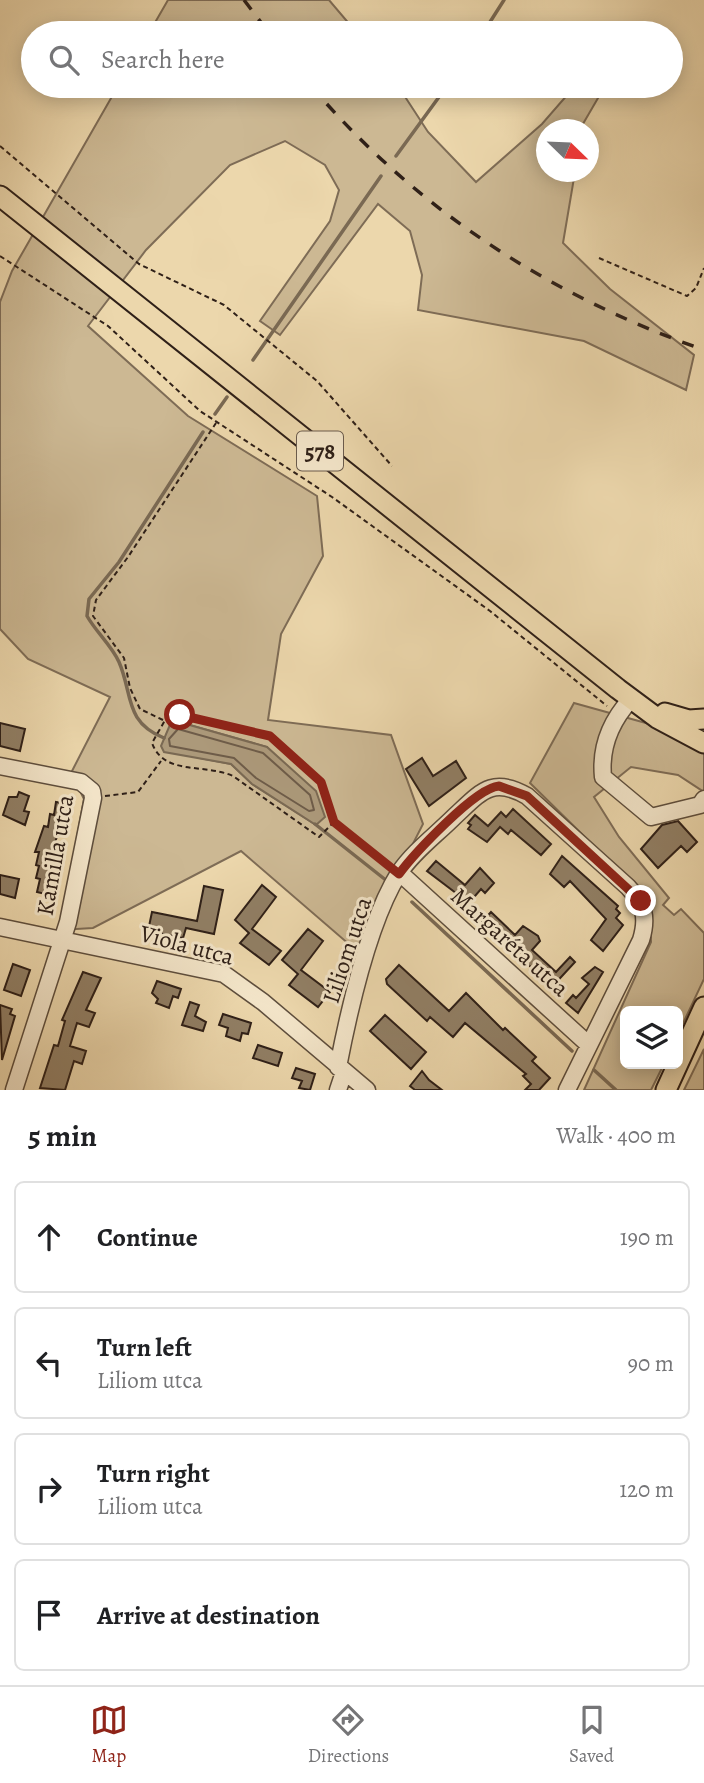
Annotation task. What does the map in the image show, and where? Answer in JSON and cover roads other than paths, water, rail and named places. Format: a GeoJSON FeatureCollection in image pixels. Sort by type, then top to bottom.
{"type":"FeatureCollection","features":[{"type":"Feature","properties":{"kind":"main road","name":"578"},"geometry":{"type":"LineString","coordinates":[[0,196],[636,702],[657,718],[704,743]]}},
{"type":"Feature","properties":{"kind":"main road","name":"578"},"geometry":{"type":"LineString","coordinates":[[636,702],[678,717],[704,719]]}},
{"type":"Feature","properties":{"kind":"main road"},"geometry":{"type":"LineString","coordinates":[[666,1090],[704,1007]]}},
{"type":"Feature","properties":{"kind":"street"},"geometry":{"type":"LineString","coordinates":[[636,702],[615,717],[601,760],[603,777],[651,817],[702,802]]}},
{"type":"Feature","properties":{"kind":"street","name":"Kamilla utca"},"geometry":{"type":"LineString","coordinates":[[0,766],[80,782],[92,790],[93,798],[63,938],[14,1090]]}},
{"type":"Feature","properties":{"kind":"street","name":"Liliom utca"},"geometry":{"type":"LineString","coordinates":[[338,1090],[366,958],[399,874],[414,854],[480,793],[499,786],[527,796],[641,901],[646,926],[567,1090]]}},
{"type":"Feature","properties":{"kind":"street","name":"Margaréta utca"},"geometry":{"type":"LineString","coordinates":[[399,874],[589,1045]]}},
{"type":"Feature","properties":{"kind":"street","name":"Viola utca"},"geometry":{"type":"LineString","coordinates":[[0,927],[63,938],[223,974],[256,996],[367,1090]]}},
{"type":"Feature","properties":{"kind":"water"},"geometry":{"type":"Polygon","coordinates":[[[172,720],[267,747],[316,791],[325,817],[316,825],[252,784],[231,764],[164,752],[161,746],[172,720]]]}},
{"type":"Feature","properties":{"kind":"waterway"},"geometry":{"type":"LineString","coordinates":[[491,21],[504,0]]}},
{"type":"Feature","properties":{"kind":"waterway"},"geometry":{"type":"LineString","coordinates":[[396,156],[438,98]]}},
{"type":"Feature","properties":{"kind":"waterway"},"geometry":{"type":"LineString","coordinates":[[253,360],[381,176]]}},
{"type":"Feature","properties":{"kind":"waterway"},"geometry":{"type":"LineString","coordinates":[[215,414],[227,397]]}},
{"type":"Feature","properties":{"kind":"waterway"},"geometry":{"type":"LineString","coordinates":[[164,738],[142,724],[136,715],[119,662],[87,616],[89,599],[119,562],[203,432]]}},
{"type":"Feature","properties":{"kind":"waterway"},"geometry":{"type":"LineString","coordinates":[[315,824],[387,881]]}},
{"type":"Feature","properties":{"kind":"waterway"},"geometry":{"type":"LineString","coordinates":[[412,902],[572,1051]]}},
{"type":"Feature","properties":{"kind":"waterway"},"geometry":{"type":"LineString","coordinates":[[594,1070],[616,1090]]}},
{"type":"Feature","properties":{"kind":"railway"},"geometry":{"type":"LineString","coordinates":[[244,0],[260,21]]}},
{"type":"Feature","properties":{"kind":"railway"},"geometry":{"type":"LineString","coordinates":[[322,98],[396,172],[442,210],[490,244],[592,303],[704,350]]}}]}
